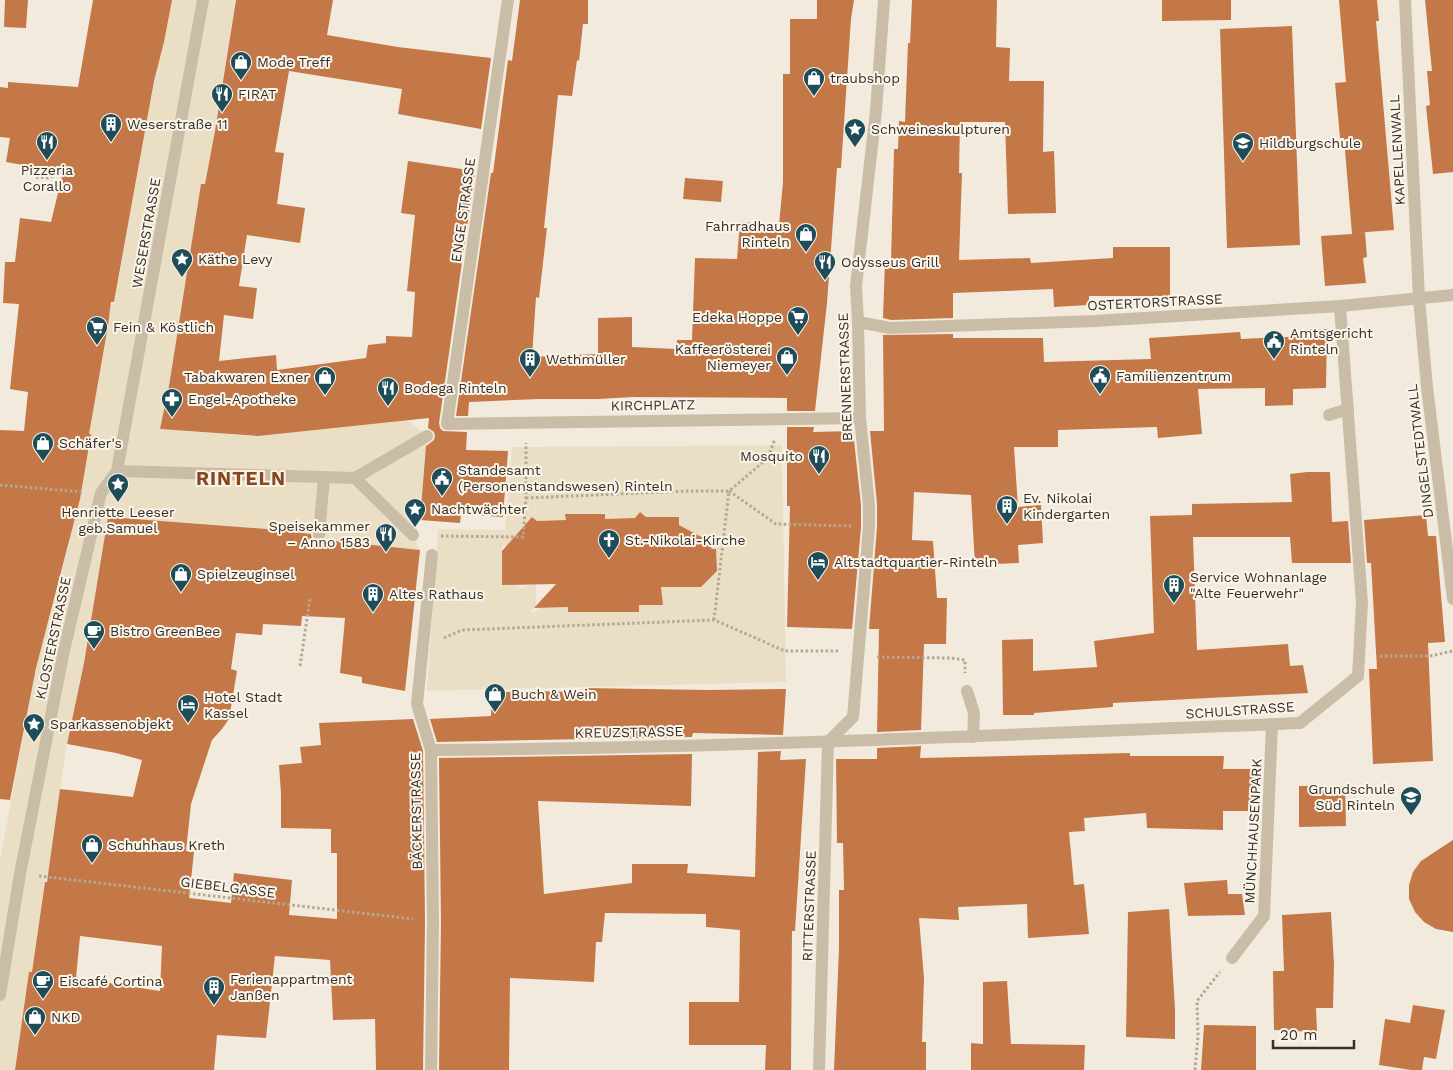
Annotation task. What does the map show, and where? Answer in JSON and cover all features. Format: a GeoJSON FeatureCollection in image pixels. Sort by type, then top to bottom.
{"type":"FeatureCollection","features":[{"type":"Feature","properties":{"kind":"street","name":"WESERSTRASSE"},"geometry":{"type":"LineString","coordinates":[[117,471],[203,0]]}},
{"type":"Feature","properties":{"kind":"street","name":"ENGE STRASSE"},"geometry":{"type":"LineString","coordinates":[[447,424],[508,0]]}},
{"type":"Feature","properties":{"kind":"street","name":"BRENNERSTRASSE"},"geometry":{"type":"LineString","coordinates":[[828,742],[853,717],[869,527],[869,505],[860,418],[856,286],[876,111],[884,0]]}},
{"type":"Feature","properties":{"kind":"street","name":"KAPELLENWALL"},"geometry":{"type":"LineString","coordinates":[[1405,0],[1419,299]]}},
{"type":"Feature","properties":{"kind":"street","name":"OSTERTORSTRASSE"},"geometry":{"type":"LineString","coordinates":[[858,322],[890,328],[1094,321],[1340,306],[1453,295]]}},
{"type":"Feature","properties":{"kind":"street","name":"DINGELSTEDTWALL"},"geometry":{"type":"LineString","coordinates":[[1419,299],[1453,599]]}},
{"type":"Feature","properties":{"kind":"street","name":"SCHULSTRASSE"},"geometry":{"type":"LineString","coordinates":[[828,742],[1300,723],[1358,676],[1362,603],[1340,306]]}},
{"type":"Feature","properties":{"kind":"street"},"geometry":{"type":"LineString","coordinates":[[1329,415],[1348,409]]}},
{"type":"Feature","properties":{"kind":"street","name":"KIRCHPLATZ"},"geometry":{"type":"LineString","coordinates":[[447,424],[860,418]]}},
{"type":"Feature","properties":{"kind":"street"},"geometry":{"type":"LineString","coordinates":[[117,471],[355,478],[427,436]]}},
{"type":"Feature","properties":{"kind":"street","name":"KLOSTERSTRASSE"},"geometry":{"type":"LineString","coordinates":[[0,995],[4,949],[63,655],[101,493],[117,471]]}},
{"type":"Feature","properties":{"kind":"street"},"geometry":{"type":"LineString","coordinates":[[320,535],[324,477]]}},
{"type":"Feature","properties":{"kind":"street"},"geometry":{"type":"LineString","coordinates":[[355,478],[413,535]]}},
{"type":"Feature","properties":{"kind":"street","name":"BÄCKERSTRASSE"},"geometry":{"type":"LineString","coordinates":[[431,1070],[433,922],[431,750],[417,704],[432,555]]}},
{"type":"Feature","properties":{"kind":"street"},"geometry":{"type":"LineString","coordinates":[[967,691],[974,713],[973,737]]}},
{"type":"Feature","properties":{"kind":"street","name":"MÜNCHHAUSENPARK"},"geometry":{"type":"LineString","coordinates":[[1232,958],[1264,916],[1272,724]]}},
{"type":"Feature","properties":{"kind":"street","name":"KREUZSTRASSE"},"geometry":{"type":"LineString","coordinates":[[431,750],[573,749],[828,742]]}},
{"type":"Feature","properties":{"kind":"street","name":"RITTERSTRASSE"},"geometry":{"type":"LineString","coordinates":[[819,1070],[828,742]]}},
{"type":"Feature","properties":{"kind":"path"},"geometry":{"type":"LineString","coordinates":[[36,177],[48,178],[73,167]]}},
{"type":"Feature","properties":{"kind":"path"},"geometry":{"type":"LineString","coordinates":[[714,620],[729,491],[768,458],[781,419]]}},
{"type":"Feature","properties":{"kind":"path"},"geometry":{"type":"LineString","coordinates":[[438,536],[523,536],[526,498],[527,422]]}},
{"type":"Feature","properties":{"kind":"path"},"geometry":{"type":"LineString","coordinates":[[0,485],[101,493]]}},
{"type":"Feature","properties":{"kind":"path"},"geometry":{"type":"LineString","coordinates":[[526,498],[687,490],[729,491],[776,524],[869,527]]}},
{"type":"Feature","properties":{"kind":"path"},"geometry":{"type":"LineString","coordinates":[[300,666],[310,598]]}},
{"type":"Feature","properties":{"kind":"path"},"geometry":{"type":"LineString","coordinates":[[423,648],[462,630],[714,620],[785,651],[838,651],[858,656],[881,658],[951,658],[965,660],[967,691]]}},
{"type":"Feature","properties":{"kind":"path"},"geometry":{"type":"LineString","coordinates":[[1359,656],[1430,656],[1453,651]]}},
{"type":"Feature","properties":{"kind":"path","name":"GIEBELGASSE"},"geometry":{"type":"LineString","coordinates":[[20,874],[433,922]]}},
{"type":"Feature","properties":{"kind":"path"},"geometry":{"type":"LineString","coordinates":[[1195,1070],[1198,1037],[1197,1001],[1232,958]]}},
{"type":"Feature","properties":{"kind":"shaded area"},"geometry":{"type":"Polygon","coordinates":[[[172,0],[235,0],[234,9],[238,13],[233,15],[205,184],[201,184],[169,386],[160,429],[255,436],[407,420],[427,436],[420,520],[413,535],[420,550],[326,540],[325,535],[279,530],[111,518],[67,744],[50,874],[45,882],[32,972],[29,972],[15,1070],[0,1070],[0,860],[36,668],[69,545],[79,496],[85,439],[102,364],[111,305],[114,305],[154,81],[172,0]]]}},
{"type":"Feature","properties":{"kind":"shaded area"},"geometry":{"type":"Polygon","coordinates":[[[782,445],[786,682],[427,691],[438,529],[505,530],[512,447],[782,445]],[[640,512],[635,518],[605,519],[604,513],[601,513],[601,519],[566,514],[566,520],[537,521],[532,517],[530,520],[535,546],[502,546],[502,585],[517,585],[522,589],[529,585],[536,585],[536,606],[531,611],[533,613],[539,608],[568,607],[568,613],[571,613],[571,607],[599,606],[599,612],[602,612],[602,606],[639,612],[639,605],[663,604],[661,582],[680,587],[698,579],[704,584],[713,575],[706,570],[716,549],[712,549],[695,534],[680,538],[679,517],[640,517],[642,514],[640,512]]]}},
{"type":"Feature","properties":{"kind":"building"},"geometry":{"type":"Polygon","coordinates":[[[5,0],[28,0],[26,28],[4,27],[5,0]]]}},
{"type":"Feature","properties":{"kind":"building"},"geometry":{"type":"Polygon","coordinates":[[[93,0],[172,0],[154,81],[114,302],[111,302],[80,499],[36,668],[10,800],[0,799],[0,430],[24,431],[28,392],[10,389],[19,304],[3,303],[5,262],[15,262],[20,218],[51,222],[63,172],[6,162],[10,138],[0,137],[0,87],[8,88],[8,82],[78,87],[93,0]]]}},
{"type":"Feature","properties":{"kind":"building"},"geometry":{"type":"Polygon","coordinates":[[[236,0],[333,0],[327,35],[398,47],[491,58],[481,129],[398,114],[402,89],[289,71],[275,152],[284,153],[277,204],[305,208],[300,243],[247,235],[239,286],[257,288],[253,319],[224,315],[219,361],[276,355],[277,370],[366,358],[368,345],[386,343],[386,336],[412,337],[415,292],[407,291],[415,215],[401,213],[408,161],[475,171],[439,423],[443,431],[467,432],[466,450],[508,451],[503,517],[461,514],[460,523],[420,520],[426,446],[434,440],[435,436],[434,432],[428,428],[429,418],[258,436],[160,429],[169,386],[201,184],[205,184],[236,0]]]}},
{"type":"Feature","properties":{"kind":"building"},"geometry":{"type":"Polygon","coordinates":[[[520,0],[588,0],[588,24],[583,24],[579,61],[577,60],[572,96],[558,95],[544,228],[547,228],[539,298],[536,297],[532,357],[598,354],[598,318],[632,317],[632,347],[676,349],[677,340],[692,340],[695,258],[737,259],[740,222],[779,225],[783,182],[783,74],[790,74],[790,19],[817,19],[817,0],[854,0],[851,19],[841,168],[837,168],[827,303],[815,411],[787,411],[787,398],[632,397],[469,402],[468,416],[456,416],[508,60],[512,61],[520,0]]]}},
{"type":"Feature","properties":{"kind":"building"},"geometry":{"type":"Polygon","coordinates":[[[912,0],[997,0],[996,47],[1010,48],[1009,81],[1044,81],[1043,152],[1054,151],[1056,213],[1008,214],[1005,122],[960,122],[959,173],[962,173],[959,260],[1030,258],[1031,263],[1113,258],[1113,247],[1170,247],[1170,296],[1089,296],[1089,305],[1054,307],[1053,289],[953,293],[953,318],[891,320],[883,318],[885,261],[891,261],[894,149],[898,149],[899,121],[905,122],[908,43],[910,43],[912,0]]]}},
{"type":"Feature","properties":{"kind":"building"},"geometry":{"type":"Polygon","coordinates":[[[1162,0],[1231,0],[1231,20],[1162,21],[1162,0]]]}},
{"type":"Feature","properties":{"kind":"building"},"geometry":{"type":"Polygon","coordinates":[[[1339,0],[1377,0],[1379,21],[1376,21],[1394,230],[1365,232],[1367,257],[1363,258],[1366,283],[1325,286],[1321,236],[1352,234],[1344,138],[1340,138],[1335,83],[1346,82],[1339,0]]]}},
{"type":"Feature","properties":{"kind":"building"},"geometry":{"type":"Polygon","coordinates":[[[1425,0],[1453,0],[1453,172],[1433,174],[1426,106],[1430,105],[1427,71],[1432,71],[1425,0]]]}},
{"type":"Feature","properties":{"kind":"building"},"geometry":{"type":"Polygon","coordinates":[[[1292,26],[1300,245],[1227,248],[1220,29],[1292,26]]]}},
{"type":"Feature","properties":{"kind":"building"},"geometry":{"type":"Polygon","coordinates":[[[685,178],[723,181],[721,202],[683,199],[685,178]]]}},
{"type":"Feature","properties":{"kind":"building"},"geometry":{"type":"Polygon","coordinates":[[[1306,329],[1327,329],[1326,388],[1293,389],[1293,405],[1265,406],[1265,388],[1198,389],[1202,434],[1158,438],[1157,427],[1058,430],[1058,447],[1014,447],[1018,507],[1041,505],[1043,543],[1018,545],[1019,563],[975,565],[971,495],[914,492],[912,540],[933,541],[937,598],[947,598],[946,644],[924,644],[921,730],[877,732],[879,629],[869,629],[877,527],[877,504],[870,431],[884,431],[883,335],[953,334],[953,338],[1043,338],[1044,362],[1151,359],[1149,338],[1240,332],[1241,339],[1306,336],[1306,329]]]}},
{"type":"Feature","properties":{"kind":"building"},"geometry":{"type":"Polygon","coordinates":[[[787,427],[814,427],[813,432],[853,431],[861,505],[861,527],[852,629],[787,627],[790,506],[787,506],[787,427]]]}},
{"type":"Feature","properties":{"kind":"building","name":"Service Wohnanlage \"Alte Feuerwehr\""},"geometry":{"type":"Polygon","coordinates":[[[1330,472],[1332,522],[1348,521],[1351,563],[1292,563],[1290,537],[1193,537],[1197,650],[1288,644],[1290,666],[1303,665],[1308,693],[1113,703],[1113,707],[1034,713],[1034,715],[1003,715],[1002,640],[1033,639],[1033,671],[1097,667],[1094,641],[1154,633],[1150,516],[1192,515],[1192,504],[1292,502],[1290,474],[1330,472]]]}},
{"type":"Feature","properties":{"kind":"building","name":"St.-Nikolai-Kirche"},"geometry":{"type":"Polygon","coordinates":[[[640,512],[646,517],[679,517],[679,525],[707,540],[712,549],[716,549],[717,571],[701,587],[661,587],[663,605],[639,605],[639,612],[568,612],[568,607],[534,608],[556,584],[502,585],[502,551],[532,517],[537,521],[566,520],[565,514],[605,514],[605,519],[635,518],[640,512]]]}},
{"type":"Feature","properties":{"kind":"building"},"geometry":{"type":"Polygon","coordinates":[[[1426,515],[1428,536],[1436,536],[1445,642],[1428,643],[1433,761],[1373,764],[1369,669],[1377,669],[1371,563],[1367,563],[1364,520],[1426,515]]]}},
{"type":"Feature","properties":{"kind":"building"},"geometry":{"type":"Polygon","coordinates":[[[108,517],[279,530],[311,534],[312,539],[318,543],[326,540],[420,550],[405,691],[362,683],[362,677],[340,673],[345,618],[302,616],[301,626],[263,624],[262,635],[236,633],[231,669],[237,671],[229,719],[212,740],[191,804],[186,851],[194,852],[189,898],[231,903],[234,873],[292,880],[289,915],[337,919],[337,853],[331,853],[331,829],[281,828],[279,765],[302,763],[300,747],[321,745],[319,723],[413,719],[423,751],[425,922],[423,1070],[376,1070],[375,1019],[333,1020],[330,960],[275,956],[266,1038],[217,1035],[214,1070],[15,1070],[29,972],[32,972],[45,882],[47,882],[60,789],[133,797],[142,760],[67,744],[84,663],[108,517]],[[80,936],[76,978],[160,991],[162,946],[80,936]]]}},
{"type":"Feature","properties":{"kind":"building"},"geometry":{"type":"Polygon","coordinates":[[[585,688],[786,689],[783,735],[693,733],[692,737],[437,742],[430,719],[491,716],[492,693],[521,691],[585,692],[585,688]]]}},
{"type":"Feature","properties":{"kind":"building"},"geometry":{"type":"Polygon","coordinates":[[[921,746],[920,758],[1130,753],[1130,756],[1224,756],[1223,769],[1254,769],[1253,811],[1223,811],[1223,830],[1147,828],[1146,813],[1084,818],[1085,831],[1069,832],[1074,885],[1084,884],[1089,934],[1028,938],[1027,904],[958,907],[959,920],[919,918],[924,978],[922,1042],[926,1042],[926,1070],[834,1070],[839,948],[839,890],[844,890],[843,843],[837,843],[836,759],[877,759],[877,748],[921,746]]]}},
{"type":"Feature","properties":{"kind":"building"},"geometry":{"type":"Polygon","coordinates":[[[781,751],[780,760],[806,759],[795,931],[792,931],[791,1070],[765,1070],[766,1045],[689,1045],[689,1002],[739,1002],[740,930],[706,927],[706,914],[605,913],[602,942],[596,942],[594,982],[510,978],[509,1070],[439,1070],[441,922],[439,758],[692,754],[691,806],[538,801],[544,894],[632,883],[632,864],[688,864],[687,873],[755,877],[758,752],[781,751]]]}},
{"type":"Feature","properties":{"kind":"building"},"geometry":{"type":"Polygon","coordinates":[[[1299,786],[1345,786],[1346,826],[1299,827],[1299,786]]]}},
{"type":"Feature","properties":{"kind":"building"},"geometry":{"type":"Polygon","coordinates":[[[1453,840],[1453,932],[1436,929],[1424,922],[1415,912],[1409,899],[1409,885],[1413,872],[1421,861],[1453,840]]]}},
{"type":"Feature","properties":{"kind":"building"},"geometry":{"type":"Polygon","coordinates":[[[1227,880],[1228,894],[1242,894],[1245,915],[1188,916],[1184,883],[1227,880]]]}},
{"type":"Feature","properties":{"kind":"building"},"geometry":{"type":"Polygon","coordinates":[[[1169,909],[1175,1039],[1126,1037],[1128,912],[1169,909]]]}},
{"type":"Feature","properties":{"kind":"building"},"geometry":{"type":"Polygon","coordinates":[[[1331,912],[1334,964],[1333,1008],[1316,1008],[1317,1032],[1274,1030],[1273,971],[1284,971],[1282,915],[1331,912]]]}},
{"type":"Feature","properties":{"kind":"building"},"geometry":{"type":"Polygon","coordinates":[[[1007,981],[1011,1044],[1085,1045],[1084,1070],[971,1070],[971,1043],[983,1044],[983,982],[1007,981]]]}},
{"type":"Feature","properties":{"kind":"building"},"geometry":{"type":"Polygon","coordinates":[[[1413,1005],[1445,1010],[1436,1059],[1424,1057],[1422,1070],[1379,1065],[1385,1019],[1410,1023],[1413,1005]]]}},
{"type":"Feature","properties":{"kind":"building"},"geometry":{"type":"Polygon","coordinates":[[[1204,1025],[1256,1026],[1256,1070],[1201,1070],[1204,1025]]]}},
{"type":"Feature","properties":{"kind":"place","name":"Mode Treff"},"geometry":{"type":"Point","coordinates":[241,81]}},
{"type":"Feature","properties":{"kind":"place","name":"traubshop"},"geometry":{"type":"Point","coordinates":[814,97]}},
{"type":"Feature","properties":{"kind":"place","name":"FIRAT"},"geometry":{"type":"Point","coordinates":[222,113]}},
{"type":"Feature","properties":{"kind":"place","name":"Weserstraße 11"},"geometry":{"type":"Point","coordinates":[111,143]}},
{"type":"Feature","properties":{"kind":"place","name":"Schweineskulpturen"},"geometry":{"type":"Point","coordinates":[855,148]}},
{"type":"Feature","properties":{"kind":"place","name":"Pizzeria Corallo"},"geometry":{"type":"Point","coordinates":[47,161]}},
{"type":"Feature","properties":{"kind":"place","name":"Hildburgschule"},"geometry":{"type":"Point","coordinates":[1243,162]}},
{"type":"Feature","properties":{"kind":"place","name":"Fahrradhaus Rinteln"},"geometry":{"type":"Point","coordinates":[806,253]}},
{"type":"Feature","properties":{"kind":"place","name":"Käthe Levy"},"geometry":{"type":"Point","coordinates":[182,278]}},
{"type":"Feature","properties":{"kind":"place","name":"Odysseus Grill"},"geometry":{"type":"Point","coordinates":[825,281]}},
{"type":"Feature","properties":{"kind":"place","name":"Edeka Hoppe"},"geometry":{"type":"Point","coordinates":[798,336]}},
{"type":"Feature","properties":{"kind":"place","name":"Fein & Köstlich"},"geometry":{"type":"Point","coordinates":[97,346]}},
{"type":"Feature","properties":{"kind":"place","name":"Amtsgericht Rinteln"},"geometry":{"type":"Point","coordinates":[1274,360]}},
{"type":"Feature","properties":{"kind":"place","name":"Kaffeerösterei Niemeyer"},"geometry":{"type":"Point","coordinates":[787,376]}},
{"type":"Feature","properties":{"kind":"place","name":"Wethmüller"},"geometry":{"type":"Point","coordinates":[530,378]}},
{"type":"Feature","properties":{"kind":"place","name":"Familienzentrum"},"geometry":{"type":"Point","coordinates":[1100,395]}},
{"type":"Feature","properties":{"kind":"place","name":"Tabakwaren Exner"},"geometry":{"type":"Point","coordinates":[325,396]}},
{"type":"Feature","properties":{"kind":"place","name":"Bodega Rinteln"},"geometry":{"type":"Point","coordinates":[388,407]}},
{"type":"Feature","properties":{"kind":"place","name":"Engel-Apotheke"},"geometry":{"type":"Point","coordinates":[172,418]}},
{"type":"Feature","properties":{"kind":"place","name":"Schäfer's"},"geometry":{"type":"Point","coordinates":[43,462]}},
{"type":"Feature","properties":{"kind":"place","name":"Mosquito"},"geometry":{"type":"Point","coordinates":[819,475]}},
{"type":"Feature","properties":{"kind":"place","name":"Standesamt (Personenstandswesen) Rinteln"},"geometry":{"type":"Point","coordinates":[442,497]}},
{"type":"Feature","properties":{"kind":"place","name":"Henriette Leeser geb.Samuel"},"geometry":{"type":"Point","coordinates":[118,503]}},
{"type":"Feature","properties":{"kind":"place","name":"Ev. Nikolai Kindergarten"},"geometry":{"type":"Point","coordinates":[1007,525]}},
{"type":"Feature","properties":{"kind":"place","name":"Nachtwächter"},"geometry":{"type":"Point","coordinates":[415,528]}},
{"type":"Feature","properties":{"kind":"place","name":"Speisekammer – Anno 1583"},"geometry":{"type":"Point","coordinates":[386,553]}},
{"type":"Feature","properties":{"kind":"place","name":"St.-Nikolai-Kirche"},"geometry":{"type":"Point","coordinates":[609,559]}},
{"type":"Feature","properties":{"kind":"place","name":"Altstadtquartier-Rinteln"},"geometry":{"type":"Point","coordinates":[818,581]}},
{"type":"Feature","properties":{"kind":"place","name":"Spielzeuginsel"},"geometry":{"type":"Point","coordinates":[181,593]}},
{"type":"Feature","properties":{"kind":"place","name":"Service Wohnanlage \"Alte Feuerwehr\""},"geometry":{"type":"Point","coordinates":[1174,604]}},
{"type":"Feature","properties":{"kind":"place","name":"Altes Rathaus"},"geometry":{"type":"Point","coordinates":[373,613]}},
{"type":"Feature","properties":{"kind":"place","name":"Bistro GreenBee"},"geometry":{"type":"Point","coordinates":[94,650]}},
{"type":"Feature","properties":{"kind":"place","name":"Buch & Wein"},"geometry":{"type":"Point","coordinates":[495,713]}},
{"type":"Feature","properties":{"kind":"place","name":"Hotel Stadt Kassel"},"geometry":{"type":"Point","coordinates":[188,724]}},
{"type":"Feature","properties":{"kind":"place","name":"Sparkassenobjekt"},"geometry":{"type":"Point","coordinates":[34,743]}},
{"type":"Feature","properties":{"kind":"place","name":"Grundschule Süd Rinteln"},"geometry":{"type":"Point","coordinates":[1411,816]}},
{"type":"Feature","properties":{"kind":"place","name":"Schuhhaus Kreth"},"geometry":{"type":"Point","coordinates":[92,864]}},
{"type":"Feature","properties":{"kind":"place","name":"Eiscafé Cortina"},"geometry":{"type":"Point","coordinates":[43,1000]}},
{"type":"Feature","properties":{"kind":"place","name":"Ferienappartment Janßen"},"geometry":{"type":"Point","coordinates":[214,1006]}},
{"type":"Feature","properties":{"kind":"place","name":"NKD"},"geometry":{"type":"Point","coordinates":[35,1036]}},
{"type":"Feature","properties":{"kind":"district","name":"RINTELN"},"geometry":{"type":"Point","coordinates":[241,478]}}]}
